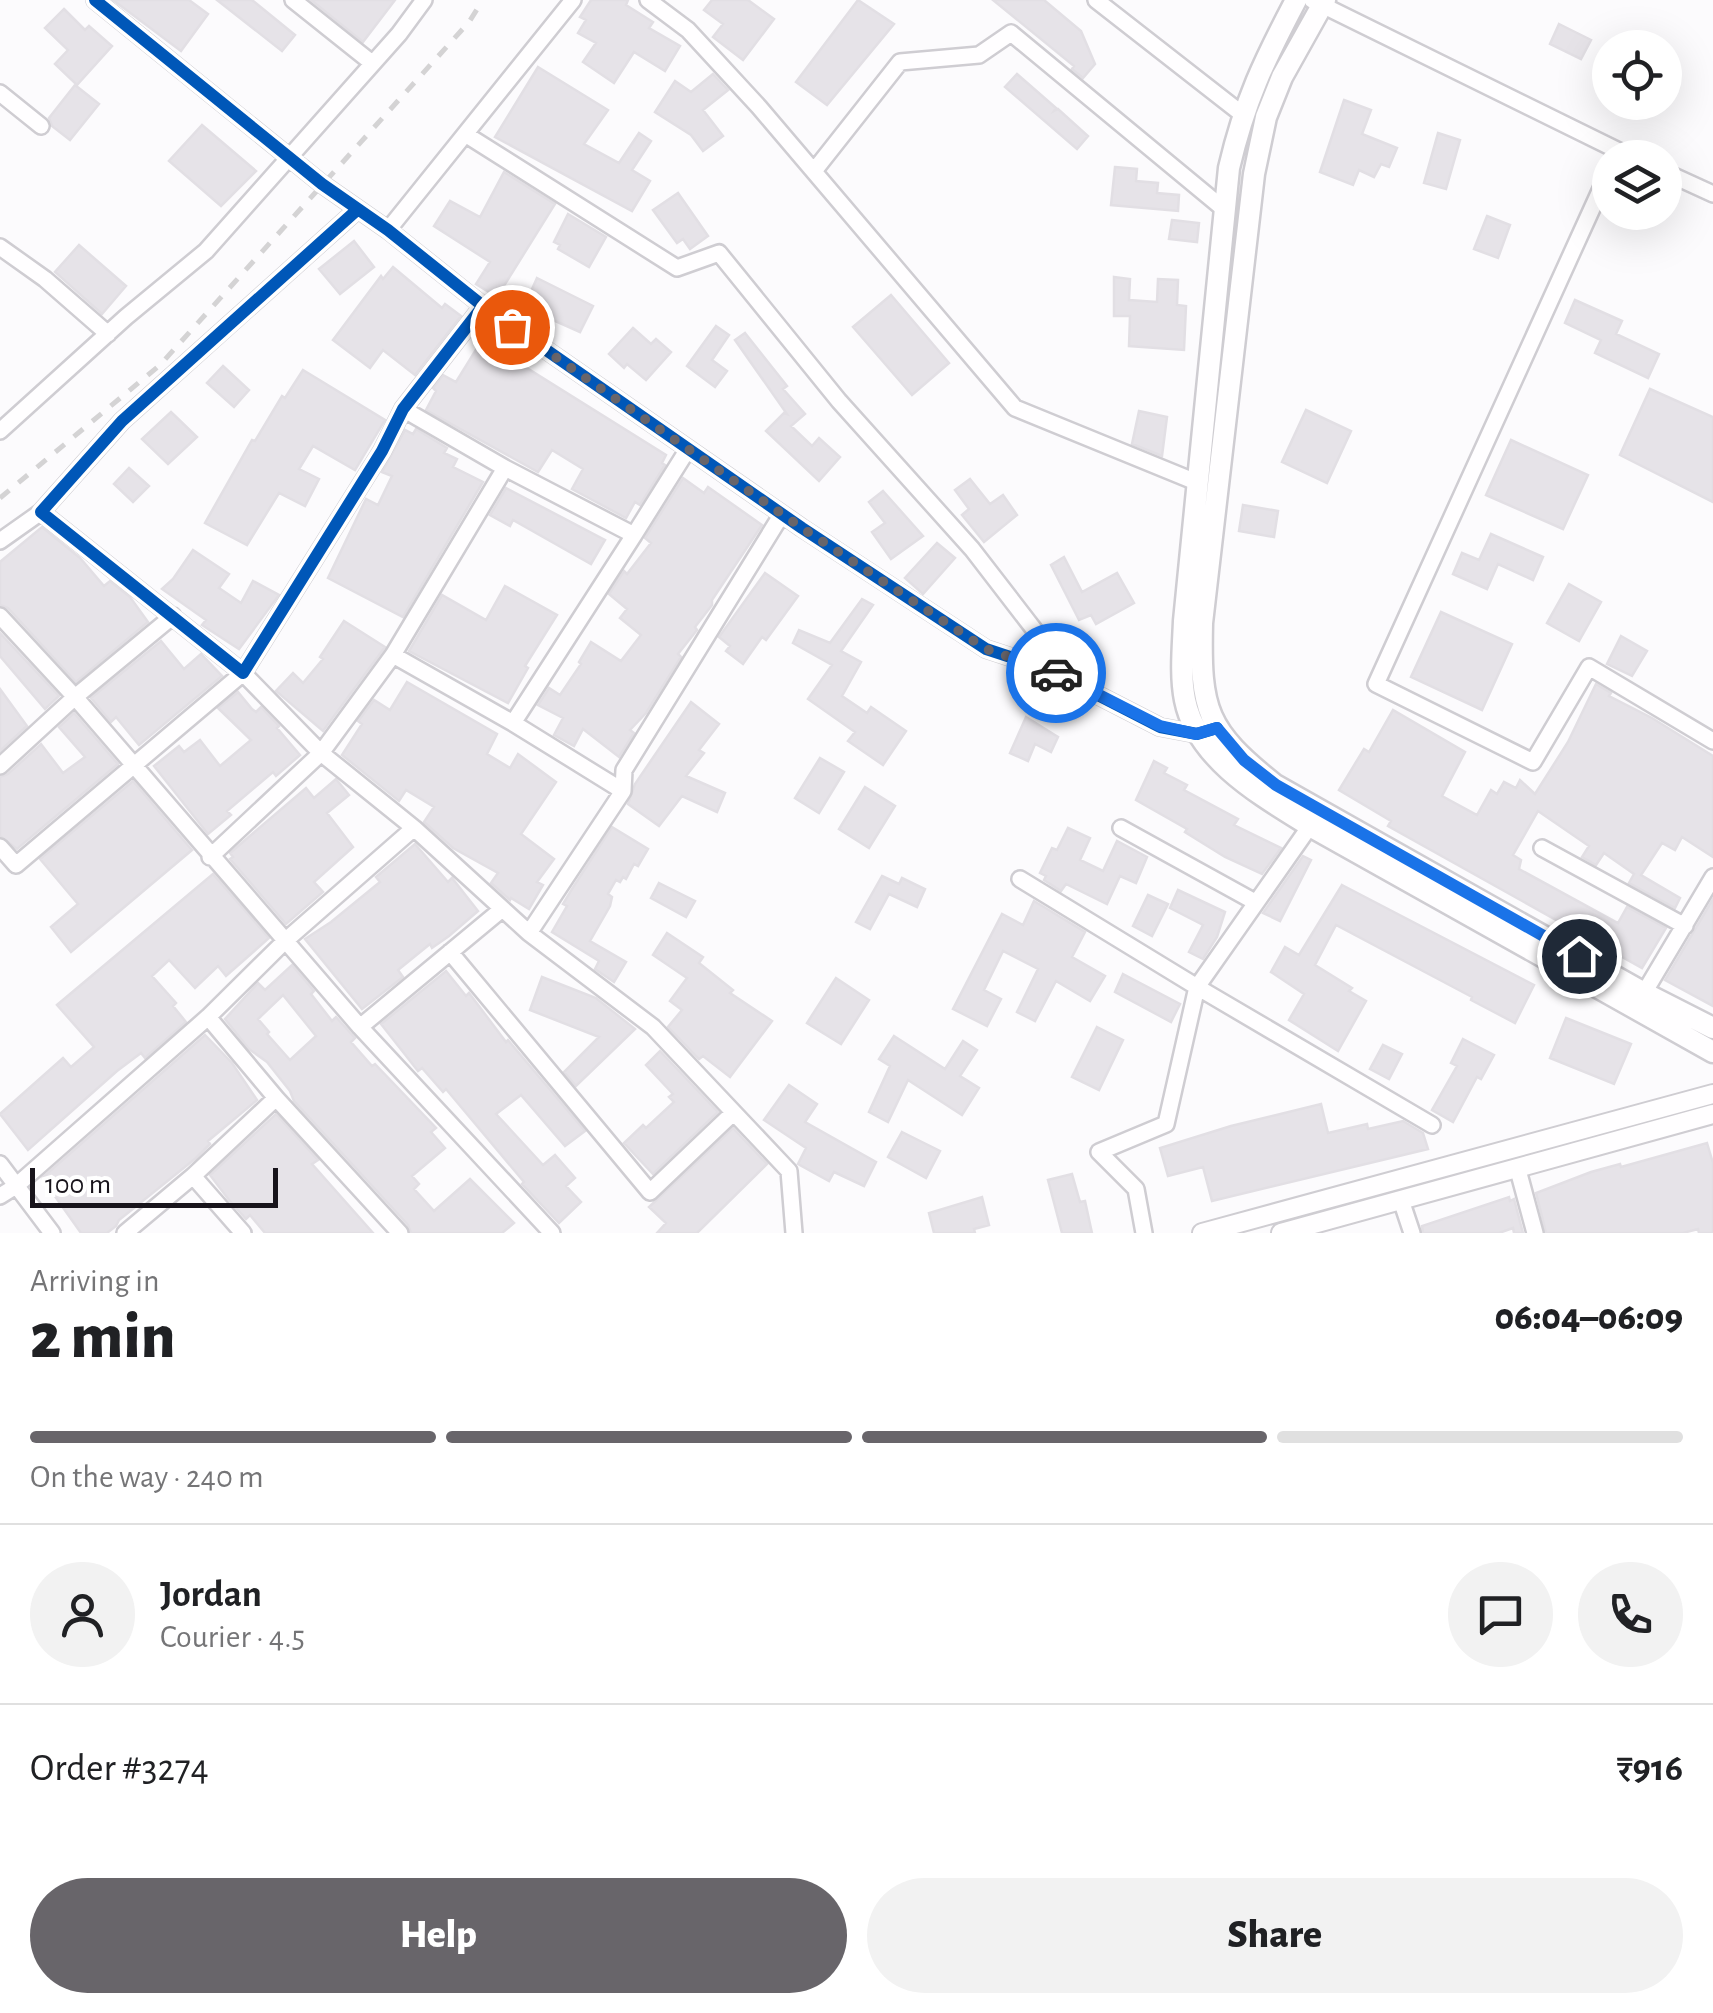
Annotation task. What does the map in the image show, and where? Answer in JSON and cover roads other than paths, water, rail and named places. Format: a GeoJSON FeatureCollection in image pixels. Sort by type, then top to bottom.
{"type":"FeatureCollection","features":[{"type":"Feature","properties":{"kind":"main road"},"geometry":{"type":"LineString","coordinates":[[1296,0],[1259,69],[1242,114],[1229,168],[1196,482],[1182,664],[1185,701],[1227,768],[1267,799],[1713,1052]]}},
{"type":"Feature","properties":{"kind":"main road"},"geometry":{"type":"LineString","coordinates":[[1321,2],[1266,117],[1254,174],[1202,623],[1207,731],[1276,785],[1713,1028]]}},
{"type":"Feature","properties":{"kind":"street"},"geometry":{"type":"LineString","coordinates":[[95,0],[483,306],[782,514],[986,649],[1047,668],[1160,726],[1207,731]]}},
{"type":"Feature","properties":{"kind":"street"},"geometry":{"type":"LineString","coordinates":[[292,0],[372,63]]}},
{"type":"Feature","properties":{"kind":"street"},"geometry":{"type":"LineString","coordinates":[[0,431],[206,251],[424,0]]}},
{"type":"Feature","properties":{"kind":"street"},"geometry":{"type":"LineString","coordinates":[[388,230],[574,0]]}},
{"type":"Feature","properties":{"kind":"street"},"geometry":{"type":"LineString","coordinates":[[648,0],[688,30],[814,170],[1015,408],[1196,482]]}},
{"type":"Feature","properties":{"kind":"street"},"geometry":{"type":"LineString","coordinates":[[1096,0],[1242,114]]}},
{"type":"Feature","properties":{"kind":"street"},"geometry":{"type":"LineString","coordinates":[[1321,2],[1592,140]]}},
{"type":"Feature","properties":{"kind":"street"},"geometry":{"type":"LineString","coordinates":[[814,170],[900,62],[979,55],[1011,34],[1224,210]]}},
{"type":"Feature","properties":{"kind":"street"},"geometry":{"type":"LineString","coordinates":[[0,93],[40,126]]}},
{"type":"Feature","properties":{"kind":"street"},"geometry":{"type":"LineString","coordinates":[[465,134],[677,268],[720,253],[838,400],[972,548],[1052,654],[1047,668]]}},
{"type":"Feature","properties":{"kind":"street"},"geometry":{"type":"LineString","coordinates":[[1682,180],[1713,194]]}},
{"type":"Feature","properties":{"kind":"street"},"geometry":{"type":"LineString","coordinates":[[1592,209],[1376,684],[1533,762],[1589,667],[1713,741]]}},
{"type":"Feature","properties":{"kind":"street"},"geometry":{"type":"LineString","coordinates":[[0,540],[41,512],[122,421],[357,210]]}},
{"type":"Feature","properties":{"kind":"street"},"geometry":{"type":"LineString","coordinates":[[0,247],[46,279],[108,334]]}},
{"type":"Feature","properties":{"kind":"street"},"geometry":{"type":"LineString","coordinates":[[0,848],[16,865],[244,673],[382,450],[403,408],[483,306]]}},
{"type":"Feature","properties":{"kind":"street"},"geometry":{"type":"LineString","coordinates":[[403,408],[505,468],[634,535]]}},
{"type":"Feature","properties":{"kind":"street"},"geometry":{"type":"LineString","coordinates":[[513,723],[688,449]]}},
{"type":"Feature","properties":{"kind":"street"},"geometry":{"type":"LineString","coordinates":[[210,856],[322,754],[393,655],[505,468]]}},
{"type":"Feature","properties":{"kind":"street"},"geometry":{"type":"LineString","coordinates":[[41,512],[244,673],[322,754],[414,828],[500,910],[653,1027],[789,1171],[794,1233]]}},
{"type":"Feature","properties":{"kind":"street"},"geometry":{"type":"LineString","coordinates":[[529,933],[623,791],[624,770],[782,514]]}},
{"type":"Feature","properties":{"kind":"street"},"geometry":{"type":"LineString","coordinates":[[0,616],[75,697],[360,1028],[552,1233]]}},
{"type":"Feature","properties":{"kind":"street"},"geometry":{"type":"LineString","coordinates":[[0,766],[75,697],[173,616]]}},
{"type":"Feature","properties":{"kind":"street"},"geometry":{"type":"LineString","coordinates":[[393,655],[623,791]]}},
{"type":"Feature","properties":{"kind":"street"},"geometry":{"type":"LineString","coordinates":[[1144,1233],[1136,1189],[1099,1152],[1166,1124],[1197,986],[1310,826]]}},
{"type":"Feature","properties":{"kind":"street"},"geometry":{"type":"LineString","coordinates":[[0,1196],[208,1017],[285,941],[414,828]]}},
{"type":"Feature","properties":{"kind":"street"},"geometry":{"type":"LineString","coordinates":[[1120,828],[1255,902]]}},
{"type":"Feature","properties":{"kind":"street"},"geometry":{"type":"LineString","coordinates":[[1542,848],[1685,926]]}},
{"type":"Feature","properties":{"kind":"street"},"geometry":{"type":"LineString","coordinates":[[1644,993],[1713,877]]}},
{"type":"Feature","properties":{"kind":"street"},"geometry":{"type":"LineString","coordinates":[[1020,879],[1432,1124]]}},
{"type":"Feature","properties":{"kind":"street"},"geometry":{"type":"LineString","coordinates":[[360,1028],[500,910]]}},
{"type":"Feature","properties":{"kind":"street"},"geometry":{"type":"LineString","coordinates":[[450,952],[650,1192],[732,1114]]}},
{"type":"Feature","properties":{"kind":"street"},"geometry":{"type":"LineString","coordinates":[[208,1017],[400,1233]]}},
{"type":"Feature","properties":{"kind":"street"},"geometry":{"type":"LineString","coordinates":[[1202,1233],[1713,1094]]}},
{"type":"Feature","properties":{"kind":"street"},"geometry":{"type":"LineString","coordinates":[[125,1233],[276,1098]]}},
{"type":"Feature","properties":{"kind":"street"},"geometry":{"type":"LineString","coordinates":[[1281,1233],[1713,1114]]}},
{"type":"Feature","properties":{"kind":"street"},"geometry":{"type":"LineString","coordinates":[[0,1164],[52,1233]]}},
{"type":"Feature","properties":{"kind":"street"},"geometry":{"type":"LineString","coordinates":[[1518,1170],[1535,1233]]}},
{"type":"Feature","properties":{"kind":"street"},"geometry":{"type":"LineString","coordinates":[[193,1176],[243,1233]]}},
{"type":"Feature","properties":{"kind":"street"},"geometry":{"type":"LineString","coordinates":[[1402,1200],[1412,1233]]}},
{"type":"Feature","properties":{"kind":"railway"},"geometry":{"type":"LineString","coordinates":[[0,498],[160,365],[469,22],[483,0]]}}]}
